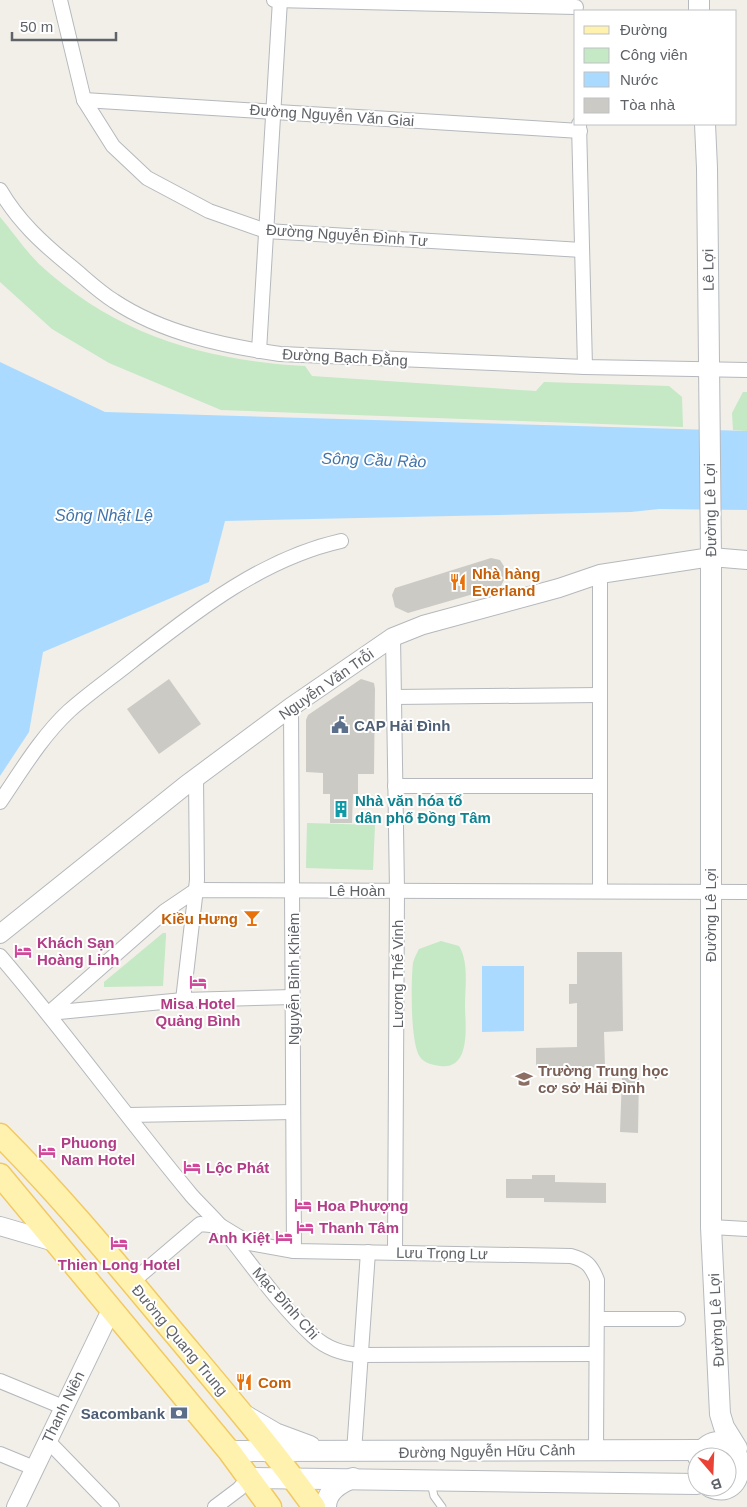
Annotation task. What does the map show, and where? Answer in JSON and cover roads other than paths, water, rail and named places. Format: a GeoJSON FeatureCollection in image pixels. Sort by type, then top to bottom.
{"type":"FeatureCollection","features":[{"type":"Feature","properties":{"kind":"main road","name":"Lê Lợi"},"geometry":{"type":"LineString","coordinates":[[705,125],[709,416]]}},
{"type":"Feature","properties":{"kind":"main road","name":"Đường Lê Lợi"},"geometry":{"type":"LineString","coordinates":[[709,416],[708,515],[711,557],[711,1227],[720,1414],[741,1451],[744,1462],[741,1478],[737,1480]]}},
{"type":"Feature","properties":{"kind":"main road","name":"Đường Quang Trung"},"geometry":{"type":"LineString","coordinates":[[0,1135],[46,1181],[132,1282],[272,1451],[314,1507]]}},
{"type":"Feature","properties":{"kind":"main road","name":"Đường Quang Trung"},"geometry":{"type":"LineString","coordinates":[[0,1175],[229,1451],[270,1507]]}},
{"type":"Feature","properties":{"kind":"main road"},"geometry":{"type":"LineString","coordinates":[[112,1308],[132,1282]]}},
{"type":"Feature","properties":{"kind":"main road"},"geometry":{"type":"LineString","coordinates":[[238,1410],[267,1429],[289,1439],[349,1452]]}},
{"type":"Feature","properties":{"kind":"main road","name":"Đường Lê Lợi"},"geometry":{"type":"LineString","coordinates":[[705,1447],[720,1414]]}},
{"type":"Feature","properties":{"kind":"main road","name":"Đường Nguyễn Hữu Cảnh"},"geometry":{"type":"LineString","coordinates":[[713,1447],[723,1442],[733,1447]]}},
{"type":"Feature","properties":{"kind":"main road","name":"Đường Nguyễn Hữu Cảnh"},"geometry":{"type":"LineString","coordinates":[[229,1451],[349,1452],[596,1449],[687,1452]]}},
{"type":"Feature","properties":{"kind":"main road","name":"Đường Nguyễn Hữu Cảnh"},"geometry":{"type":"LineString","coordinates":[[249,1478],[687,1484]]}},
{"type":"Feature","properties":{"kind":"main road"},"geometry":{"type":"LineString","coordinates":[[326,1507],[328,1497],[332,1491],[353,1478]]}},
{"type":"Feature","properties":{"kind":"street","name":"Đường Nguyễn Đình Tư"},"geometry":{"type":"LineString","coordinates":[[60,0],[84,100],[113,146],[146,178],[209,210],[266,231],[582,250]]}},
{"type":"Feature","properties":{"kind":"street"},"geometry":{"type":"LineString","coordinates":[[274,0],[577,6]]}},
{"type":"Feature","properties":{"kind":"street"},"geometry":{"type":"LineString","coordinates":[[259,351],[280,0]]}},
{"type":"Feature","properties":{"kind":"street","name":"Đường Nguyễn Văn Giai"},"geometry":{"type":"LineString","coordinates":[[84,100],[580,128]]}},
{"type":"Feature","properties":{"kind":"street"},"geometry":{"type":"LineString","coordinates":[[580,128],[585,368]]}},
{"type":"Feature","properties":{"kind":"street","name":"Đường Bạch Đằng"},"geometry":{"type":"LineString","coordinates":[[0,190],[12,210],[40,242],[114,301],[172,330],[232,348],[290,355],[585,368],[747,370]]}},
{"type":"Feature","properties":{"kind":"street"},"geometry":{"type":"LineString","coordinates":[[0,802],[42,741],[68,711],[174,628],[263,569],[311,548],[341,541]]}},
{"type":"Feature","properties":{"kind":"street","name":"Nguyễn Văn Trỗi"},"geometry":{"type":"LineString","coordinates":[[0,934],[196,777],[291,707],[393,637],[423,625],[559,588],[600,574],[711,557],[747,560]]}},
{"type":"Feature","properties":{"kind":"street"},"geometry":{"type":"LineString","coordinates":[[600,574],[600,890]]}},
{"type":"Feature","properties":{"kind":"street","name":"Lương Thế Vinh"},"geometry":{"type":"LineString","coordinates":[[393,637],[397,890],[395,1252]]}},
{"type":"Feature","properties":{"kind":"street"},"geometry":{"type":"LineString","coordinates":[[394,697],[600,695]]}},
{"type":"Feature","properties":{"kind":"street","name":"Nguyễn Bỉnh Khiêm"},"geometry":{"type":"LineString","coordinates":[[291,707],[294,1251]]}},
{"type":"Feature","properties":{"kind":"street"},"geometry":{"type":"LineString","coordinates":[[183,1000],[196,890],[196,777]]}},
{"type":"Feature","properties":{"kind":"street"},"geometry":{"type":"LineString","coordinates":[[395,786],[600,786]]}},
{"type":"Feature","properties":{"kind":"street"},"geometry":{"type":"LineString","coordinates":[[49,1013],[166,911],[196,890]]}},
{"type":"Feature","properties":{"kind":"street","name":"Lê Hoàn"},"geometry":{"type":"LineString","coordinates":[[196,890],[710,890],[747,892]]}},
{"type":"Feature","properties":{"kind":"street","name":"Mạc Đĩnh Chi"},"geometry":{"type":"LineString","coordinates":[[0,956],[49,1013],[192,1196],[221,1226],[288,1309],[314,1336],[337,1352],[361,1355],[596,1354]]}},
{"type":"Feature","properties":{"kind":"street"},"geometry":{"type":"LineString","coordinates":[[49,1013],[183,1000],[293,996]]}},
{"type":"Feature","properties":{"kind":"street"},"geometry":{"type":"LineString","coordinates":[[128,1115],[294,1112]]}},
{"type":"Feature","properties":{"kind":"street"},"geometry":{"type":"LineString","coordinates":[[132,1282],[200,1224],[221,1226]]}},
{"type":"Feature","properties":{"kind":"street"},"geometry":{"type":"LineString","coordinates":[[0,1226],[58,1243]]}},
{"type":"Feature","properties":{"kind":"street","name":"Lưu Trọng Lư"},"geometry":{"type":"LineString","coordinates":[[221,1226],[249,1243],[294,1251],[571,1256],[585,1260],[592,1268],[597,1280],[596,1449]]}},
{"type":"Feature","properties":{"kind":"street"},"geometry":{"type":"LineString","coordinates":[[711,1227],[747,1229]]}},
{"type":"Feature","properties":{"kind":"street"},"geometry":{"type":"LineString","coordinates":[[349,1452],[361,1355],[368,1252]]}},
{"type":"Feature","properties":{"kind":"street","name":"Thanh Niên"},"geometry":{"type":"LineString","coordinates":[[16,1507],[112,1308]]}},
{"type":"Feature","properties":{"kind":"street"},"geometry":{"type":"LineString","coordinates":[[597,1320],[678,1319]]}},
{"type":"Feature","properties":{"kind":"street"},"geometry":{"type":"LineString","coordinates":[[0,1381],[63,1407]]}},
{"type":"Feature","properties":{"kind":"street"},"geometry":{"type":"LineString","coordinates":[[47,1440],[112,1507]]}},
{"type":"Feature","properties":{"kind":"street"},"geometry":{"type":"LineString","coordinates":[[0,1454],[34,1468]]}},
{"type":"Feature","properties":{"kind":"street"},"geometry":{"type":"LineString","coordinates":[[215,1507],[239,1489],[249,1478]]}},
{"type":"Feature","properties":{"kind":"lane"},"geometry":{"type":"LineString","coordinates":[[430,1479],[434,1496],[442,1507]]}},
{"type":"Feature","properties":{"kind":"water","name":"Sông Nhật Lệ"},"geometry":{"type":"Polygon","coordinates":[[[0,362],[105,412],[747,431],[747,510],[659,509],[631,512],[225,521],[209,582],[43,652],[29,732],[0,776],[0,362]]]}},
{"type":"Feature","properties":{"kind":"water"},"geometry":{"type":"Polygon","coordinates":[[[482,966],[524,966],[524,1031],[482,1032],[482,966]]]}},
{"type":"Feature","properties":{"kind":"place","name":"Nhà hàng Everland"},"geometry":{"type":"Point","coordinates":[458,582]}},
{"type":"Feature","properties":{"kind":"place","name":"CAP Hải Đình"},"geometry":{"type":"Point","coordinates":[340,725]}},
{"type":"Feature","properties":{"kind":"place","name":"Nhà văn hóa tổ dân phố Đồng Tâm"},"geometry":{"type":"Point","coordinates":[341,809]}},
{"type":"Feature","properties":{"kind":"place","name":"Kiều Hưng"},"geometry":{"type":"Point","coordinates":[252,918]}},
{"type":"Feature","properties":{"kind":"place","name":"Khách Sạn Hoàng Linh"},"geometry":{"type":"Point","coordinates":[23,951]}},
{"type":"Feature","properties":{"kind":"place","name":"Misa Hotel Quảng Bình"},"geometry":{"type":"Point","coordinates":[198,982]}},
{"type":"Feature","properties":{"kind":"place","name":"Trường Trung học cơ sở Hải Đình"},"geometry":{"type":"Point","coordinates":[524,1079]}},
{"type":"Feature","properties":{"kind":"place","name":"Phuong Nam Hotel"},"geometry":{"type":"Point","coordinates":[47,1151]}},
{"type":"Feature","properties":{"kind":"place","name":"Lộc Phát"},"geometry":{"type":"Point","coordinates":[192,1167]}},
{"type":"Feature","properties":{"kind":"place","name":"Hoa Phượng"},"geometry":{"type":"Point","coordinates":[303,1205]}},
{"type":"Feature","properties":{"kind":"place","name":"Thanh Tâm"},"geometry":{"type":"Point","coordinates":[305,1227]}},
{"type":"Feature","properties":{"kind":"place","name":"Anh Kiệt"},"geometry":{"type":"Point","coordinates":[284,1237]}},
{"type":"Feature","properties":{"kind":"place","name":"Thien Long Hotel"},"geometry":{"type":"Point","coordinates":[119,1243]}},
{"type":"Feature","properties":{"kind":"place","name":"Com"},"geometry":{"type":"Point","coordinates":[244,1382]}},
{"type":"Feature","properties":{"kind":"place","name":"Sacombank"},"geometry":{"type":"Point","coordinates":[179,1413]}},
{"type":"Feature","properties":{"kind":"water label","name":"Sông Cầu Rào"},"geometry":{"type":"Point","coordinates":[374,460]}}]}
